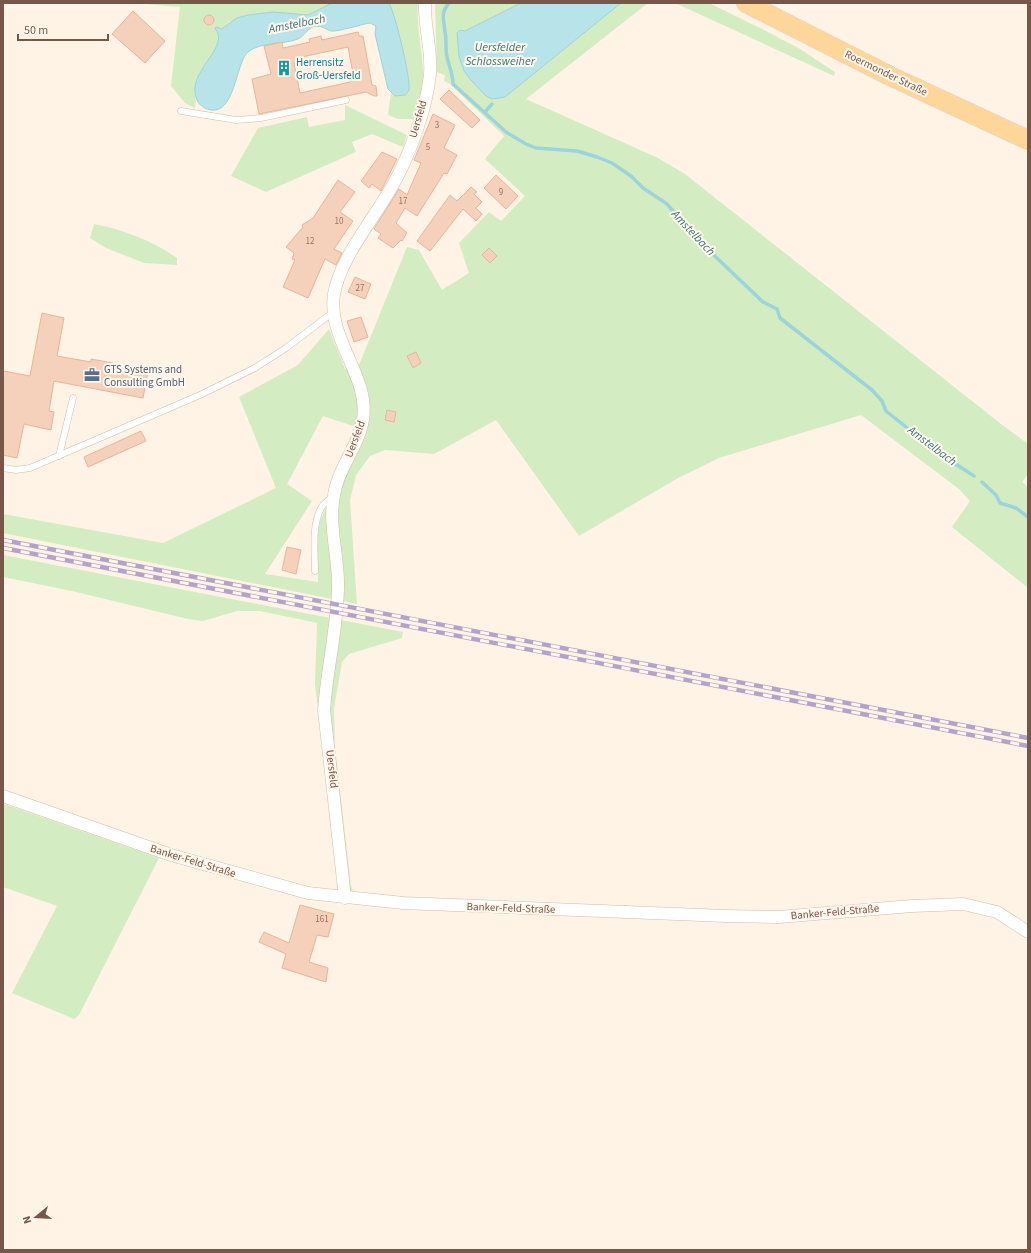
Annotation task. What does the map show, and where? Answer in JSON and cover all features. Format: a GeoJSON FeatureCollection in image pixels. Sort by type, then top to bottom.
{"type":"FeatureCollection","features":[{"type":"Feature","properties":{"kind":"main road","name":"Roermonder Straße"},"geometry":{"type":"LineString","coordinates":[[746,3],[890,76],[1028,140]]}},
{"type":"Feature","properties":{"kind":"street","name":"Uersfeld"},"geometry":{"type":"LineString","coordinates":[[345,898],[324,710],[326,681],[337,610],[338,585],[332,525],[333,497],[336,485],[357,437],[363,419],[363,410],[360,388],[332,313],[334,292],[343,268],[394,183],[420,118],[430,74],[425,3]]}},
{"type":"Feature","properties":{"kind":"street","name":"Banker-Feld-Straße"},"geometry":{"type":"LineString","coordinates":[[3,796],[115,836],[223,870],[308,893],[345,898],[479,906],[779,917],[912,906],[963,904],[997,912],[1028,932]]}},
{"type":"Feature","properties":{"kind":"lane"},"geometry":{"type":"LineString","coordinates":[[181,110],[236,120],[261,118],[346,100]]}},
{"type":"Feature","properties":{"kind":"lane"},"geometry":{"type":"LineString","coordinates":[[3,468],[16,470],[30,468],[200,395],[255,368],[286,348],[332,313]]}},
{"type":"Feature","properties":{"kind":"lane"},"geometry":{"type":"LineString","coordinates":[[59,456],[73,398]]}},
{"type":"Feature","properties":{"kind":"lane"},"geometry":{"type":"LineString","coordinates":[[315,571],[316,528],[318,516],[323,505],[333,497]]}},
{"type":"Feature","properties":{"kind":"green space"},"geometry":{"type":"Polygon","coordinates":[[[132,3],[332,3],[308,15],[248,15],[237,18],[217,31],[219,36],[216,47],[197,78],[195,87],[195,108],[185,103],[171,86],[180,7],[132,3]]]}},
{"type":"Feature","properties":{"kind":"green space"},"geometry":{"type":"Polygon","coordinates":[[[389,3],[418,3],[423,91],[420,105],[414,119],[398,119],[388,115],[391,93],[395,96],[394,20],[389,3]]]}},
{"type":"Feature","properties":{"kind":"green space"},"geometry":{"type":"Polygon","coordinates":[[[435,3],[521,3],[465,31],[460,30],[457,33],[464,71],[487,97],[493,99],[505,97],[621,3],[648,3],[526,99],[658,158],[685,174],[1028,444],[1028,474],[1022,482],[1028,487],[1028,588],[952,527],[970,501],[959,489],[861,415],[719,458],[678,478],[579,536],[496,420],[434,454],[385,450],[370,456],[356,475],[350,500],[357,604],[3,533],[3,514],[163,543],[276,488],[239,397],[298,365],[329,329],[345,369],[359,365],[407,247],[419,250],[442,290],[469,273],[459,243],[489,212],[501,221],[525,196],[485,159],[504,136],[449,83],[444,81],[445,75],[437,72],[435,3]],[[323,416],[287,484],[312,501],[265,574],[318,582],[318,534],[320,521],[327,505],[330,485],[356,427],[323,416]]]}},
{"type":"Feature","properties":{"kind":"green space"},"geometry":{"type":"Polygon","coordinates":[[[675,3],[709,3],[800,49],[835,72],[834,76],[675,3]]]}},
{"type":"Feature","properties":{"kind":"green space"},"geometry":{"type":"Polygon","coordinates":[[[345,105],[407,135],[403,147],[372,134],[352,142],[356,152],[266,192],[231,176],[258,128],[307,117],[309,127],[345,120],[345,105]]]}},
{"type":"Feature","properties":{"kind":"green space"},"geometry":{"type":"Polygon","coordinates":[[[94,224],[116,229],[147,241],[177,258],[177,265],[144,263],[106,248],[90,238],[94,224]]]}},
{"type":"Feature","properties":{"kind":"green space"},"geometry":{"type":"Polygon","coordinates":[[[3,555],[403,632],[402,638],[349,654],[342,662],[334,708],[335,747],[351,886],[354,894],[339,888],[315,684],[317,623],[260,611],[237,611],[203,621],[188,619],[72,591],[3,577],[3,555]]]}},
{"type":"Feature","properties":{"kind":"green space"},"geometry":{"type":"Polygon","coordinates":[[[4,804],[159,858],[79,1015],[74,1019],[12,993],[57,906],[3,887],[4,804]]]}},
{"type":"Feature","properties":{"kind":"water"},"geometry":{"type":"Polygon","coordinates":[[[332,3],[389,3],[392,9],[408,73],[409,90],[405,95],[395,96],[388,89],[375,34],[376,26],[370,23],[334,31],[319,26],[314,26],[298,39],[260,46],[248,52],[244,58],[233,89],[223,107],[215,110],[205,108],[198,103],[195,90],[196,81],[212,55],[219,39],[215,29],[216,27],[222,29],[237,18],[248,15],[273,12],[308,15],[332,3]]]}},
{"type":"Feature","properties":{"kind":"water","name":"Uersfelder Schlossweiher"},"geometry":{"type":"Polygon","coordinates":[[[521,3],[621,3],[505,97],[493,99],[487,97],[464,71],[459,56],[457,33],[460,30],[465,31],[521,3]]]}},
{"type":"Feature","properties":{"kind":"building"},"geometry":{"type":"Polygon","coordinates":[[[133,11],[165,41],[145,63],[112,34],[133,11]]]}},
{"type":"Feature","properties":{"kind":"building"},"geometry":{"type":"Polygon","coordinates":[[[209,15],[214,20],[209,25],[204,20],[209,15]]]}},
{"type":"Feature","properties":{"kind":"building","name":"Herrensitz Groß-Uersfeld"},"geometry":{"type":"Polygon","coordinates":[[[358,32],[359,36],[363,36],[372,85],[376,86],[377,96],[366,92],[259,114],[252,79],[271,74],[264,46],[282,42],[283,48],[310,42],[309,39],[321,36],[322,40],[358,32]],[[348,47],[302,57],[303,61],[294,63],[300,93],[350,82],[352,78],[354,79],[348,47]]]}},
{"type":"Feature","properties":{"kind":"building"},"geometry":{"type":"Polygon","coordinates":[[[449,90],[480,120],[472,128],[440,99],[449,90]]]}},
{"type":"Feature","properties":{"kind":"building"},"geometry":{"type":"Polygon","coordinates":[[[433,114],[455,125],[444,148],[457,155],[447,174],[444,173],[417,216],[405,208],[396,223],[407,233],[402,241],[401,240],[393,248],[378,238],[381,234],[374,229],[399,189],[407,195],[421,163],[414,160],[433,114]]]}},
{"type":"Feature","properties":{"kind":"building"},"geometry":{"type":"Polygon","coordinates":[[[382,152],[397,159],[381,191],[372,184],[369,188],[361,181],[382,152]]]}},
{"type":"Feature","properties":{"kind":"building"},"geometry":{"type":"Polygon","coordinates":[[[496,175],[518,196],[506,209],[484,188],[496,175]]]}},
{"type":"Feature","properties":{"kind":"building"},"geometry":{"type":"Polygon","coordinates":[[[338,180],[355,192],[340,212],[353,221],[334,249],[342,253],[336,265],[325,259],[308,298],[283,287],[295,260],[292,259],[294,253],[286,247],[303,227],[302,225],[313,218],[338,180]]]}},
{"type":"Feature","properties":{"kind":"building"},"geometry":{"type":"Polygon","coordinates":[[[471,187],[477,192],[474,194],[482,202],[476,208],[482,214],[476,221],[463,209],[430,251],[417,241],[450,195],[457,201],[471,187]]]}},
{"type":"Feature","properties":{"kind":"building"},"geometry":{"type":"Polygon","coordinates":[[[489,248],[497,256],[490,263],[482,255],[489,248]]]}},
{"type":"Feature","properties":{"kind":"building"},"geometry":{"type":"Polygon","coordinates":[[[355,277],[371,284],[365,299],[348,292],[355,277]]]}},
{"type":"Feature","properties":{"kind":"building"},"geometry":{"type":"Polygon","coordinates":[[[42,313],[64,318],[57,356],[91,362],[91,359],[113,363],[113,366],[148,372],[143,398],[54,381],[49,411],[54,412],[51,430],[24,424],[17,458],[3,455],[3,371],[30,376],[42,313]]]}},
{"type":"Feature","properties":{"kind":"building"},"geometry":{"type":"Polygon","coordinates":[[[361,317],[368,337],[354,342],[347,321],[361,317]]]}},
{"type":"Feature","properties":{"kind":"building"},"geometry":{"type":"Polygon","coordinates":[[[416,352],[421,363],[413,368],[407,356],[416,352]]]}},
{"type":"Feature","properties":{"kind":"building"},"geometry":{"type":"Polygon","coordinates":[[[387,410],[396,412],[394,422],[385,420],[387,410]]]}},
{"type":"Feature","properties":{"kind":"building"},"geometry":{"type":"Polygon","coordinates":[[[141,431],[146,441],[88,467],[84,457],[141,431]]]}},
{"type":"Feature","properties":{"kind":"building"},"geometry":{"type":"Polygon","coordinates":[[[287,547],[301,550],[296,574],[282,570],[287,547]]]}},
{"type":"Feature","properties":{"kind":"building"},"geometry":{"type":"Polygon","coordinates":[[[300,905],[334,914],[328,937],[317,935],[309,962],[328,968],[326,982],[282,968],[286,954],[259,942],[264,932],[289,943],[300,905]]]}},
{"type":"Feature","properties":{"kind":"waterway","name":"Amstelbach"},"geometry":{"type":"LineString","coordinates":[[449,3],[444,10],[443,17],[446,38],[446,54],[452,73],[453,84],[506,132],[536,148],[577,151],[597,157],[612,163],[631,176],[643,188],[667,204],[699,241],[763,302],[777,309],[780,318],[872,390],[882,401],[886,411],[940,454],[974,476]]}},
{"type":"Feature","properties":{"kind":"waterway"},"geometry":{"type":"LineString","coordinates":[[485,112],[492,104]]}},
{"type":"Feature","properties":{"kind":"waterway","name":"Amstelbach"},"geometry":{"type":"LineString","coordinates":[[982,482],[996,495],[1000,503],[1016,508],[1028,517]]}},
{"type":"Feature","properties":{"kind":"railway"},"geometry":{"type":"LineString","coordinates":[[3,540],[1028,738]]}},
{"type":"Feature","properties":{"kind":"railway"},"geometry":{"type":"LineString","coordinates":[[3,548],[1028,746]]}},
{"type":"Feature","properties":{"kind":"place","name":"Herrensitz Groß-Uersfeld"},"geometry":{"type":"Point","coordinates":[284,68]}},
{"type":"Feature","properties":{"kind":"place","name":"GTS Systems and Consulting GmbH"},"geometry":{"type":"Point","coordinates":[92,375]}}]}
